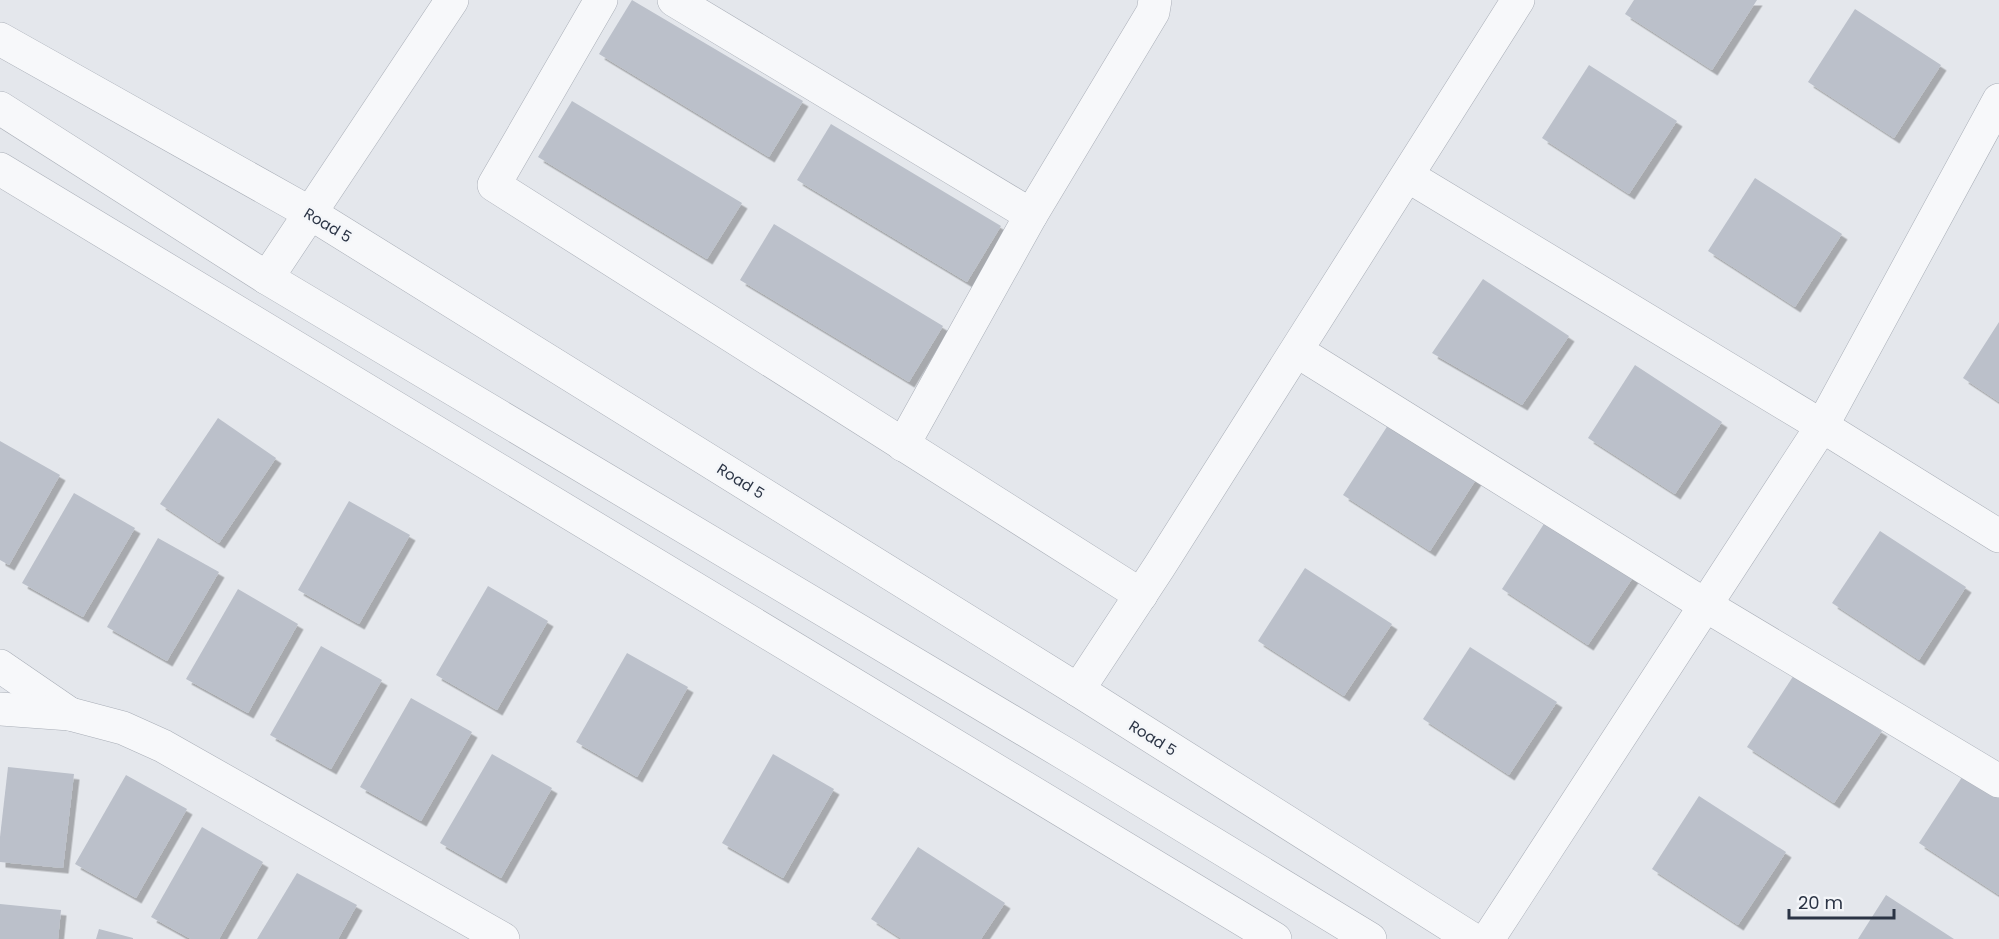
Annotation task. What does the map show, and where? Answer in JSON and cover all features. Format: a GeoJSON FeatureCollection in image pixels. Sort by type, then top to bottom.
{"type":"FeatureCollection","features":[{"type":"Feature","properties":{"kind":"street"},"geometry":{"type":"LineString","coordinates":[[267,278],[452,0]]}},
{"type":"Feature","properties":{"kind":"street"},"geometry":{"type":"LineString","coordinates":[[602,0],[494,185],[1141,595]]}},
{"type":"Feature","properties":{"kind":"street"},"geometry":{"type":"LineString","coordinates":[[674,0],[1031,215]]}},
{"type":"Feature","properties":{"kind":"street"},"geometry":{"type":"LineString","coordinates":[[903,445],[1031,215],[1154,12],[1155,0]]}},
{"type":"Feature","properties":{"kind":"street"},"geometry":{"type":"LineString","coordinates":[[1077,690],[1141,595],[1297,351],[1518,0]]}},
{"type":"Feature","properties":{"kind":"street","name":"Road 5"},"geometry":{"type":"LineString","coordinates":[[0,39],[310,213],[1077,690],[1472,939]]}},
{"type":"Feature","properties":{"kind":"street"},"geometry":{"type":"LineString","coordinates":[[1488,939],[1822,426],[1999,100]]}},
{"type":"Feature","properties":{"kind":"street"},"geometry":{"type":"LineString","coordinates":[[0,108],[267,278],[1059,750],[1370,939]]}},
{"type":"Feature","properties":{"kind":"street"},"geometry":{"type":"LineString","coordinates":[[0,169],[1275,939]]}},
{"type":"Feature","properties":{"kind":"street"},"geometry":{"type":"LineString","coordinates":[[1408,176],[1822,426],[1999,536]]}},
{"type":"Feature","properties":{"kind":"street"},"geometry":{"type":"LineString","coordinates":[[1297,351],[1706,604],[1999,781]]}},
{"type":"Feature","properties":{"kind":"street"},"geometry":{"type":"LineString","coordinates":[[0,666],[70,714]]}},
{"type":"Feature","properties":{"kind":"street"},"geometry":{"type":"LineString","coordinates":[[0,709],[70,714],[123,728],[163,746],[503,939]]}},
{"type":"Feature","properties":{"kind":"building"},"geometry":{"type":"Polygon","coordinates":[[[632,0],[803,101],[769,157],[599,54],[632,0]]]}},
{"type":"Feature","properties":{"kind":"building"},"geometry":{"type":"Polygon","coordinates":[[[1634,0],[1757,0],[1712,70],[1625,14],[1634,0]]]}},
{"type":"Feature","properties":{"kind":"building"},"geometry":{"type":"Polygon","coordinates":[[[1855,9],[1941,65],[1894,138],[1808,82],[1855,9]]]}},
{"type":"Feature","properties":{"kind":"building"},"geometry":{"type":"Polygon","coordinates":[[[1589,65],[1677,121],[1629,194],[1542,138],[1589,65]]]}},
{"type":"Feature","properties":{"kind":"building"},"geometry":{"type":"Polygon","coordinates":[[[572,101],[742,203],[707,259],[538,157],[572,101]]]}},
{"type":"Feature","properties":{"kind":"building"},"geometry":{"type":"Polygon","coordinates":[[[831,124],[1001,226],[967,282],[797,180],[831,124]]]}},
{"type":"Feature","properties":{"kind":"building"},"geometry":{"type":"Polygon","coordinates":[[[1755,178],[1842,234],[1795,307],[1708,251],[1755,178]]]}},
{"type":"Feature","properties":{"kind":"building"},"geometry":{"type":"Polygon","coordinates":[[[774,224],[943,326],[909,382],[740,280],[774,224]]]}},
{"type":"Feature","properties":{"kind":"building"},"geometry":{"type":"Polygon","coordinates":[[[1483,279],[1569,336],[1522,405],[1432,353],[1483,279]]]}},
{"type":"Feature","properties":{"kind":"building"},"geometry":{"type":"Polygon","coordinates":[[[1999,322],[1999,402],[1963,378],[1999,322]]]}},
{"type":"Feature","properties":{"kind":"building"},"geometry":{"type":"Polygon","coordinates":[[[1635,365],[1722,422],[1675,494],[1588,438],[1635,365]]]}},
{"type":"Feature","properties":{"kind":"building"},"geometry":{"type":"Polygon","coordinates":[[[218,418],[276,458],[219,543],[160,504],[218,418]]]}},
{"type":"Feature","properties":{"kind":"building"},"geometry":{"type":"Polygon","coordinates":[[[1390,422],[1477,478],[1430,551],[1343,495],[1390,422]]]}},
{"type":"Feature","properties":{"kind":"building"},"geometry":{"type":"Polygon","coordinates":[[[0,441],[60,475],[9,565],[0,560],[0,441]]]}},
{"type":"Feature","properties":{"kind":"building"},"geometry":{"type":"Polygon","coordinates":[[[74,493],[135,528],[83,617],[22,583],[74,493]]]}},
{"type":"Feature","properties":{"kind":"building"},"geometry":{"type":"Polygon","coordinates":[[[349,501],[410,535],[359,624],[298,590],[349,501]]]}},
{"type":"Feature","properties":{"kind":"building"},"geometry":{"type":"Polygon","coordinates":[[[1549,516],[1636,573],[1588,645],[1502,589],[1549,516]]]}},
{"type":"Feature","properties":{"kind":"building"},"geometry":{"type":"Polygon","coordinates":[[[1880,531],[1966,587],[1919,660],[1832,603],[1880,531]]]}},
{"type":"Feature","properties":{"kind":"building"},"geometry":{"type":"Polygon","coordinates":[[[158,538],[219,572],[167,661],[107,627],[158,538]]]}},
{"type":"Feature","properties":{"kind":"building"},"geometry":{"type":"Polygon","coordinates":[[[1305,568],[1392,624],[1344,696],[1258,641],[1305,568]]]}},
{"type":"Feature","properties":{"kind":"building"},"geometry":{"type":"Polygon","coordinates":[[[488,586],[548,621],[497,710],[436,675],[488,586]]]}},
{"type":"Feature","properties":{"kind":"building"},"geometry":{"type":"Polygon","coordinates":[[[238,589],[298,624],[248,713],[186,679],[238,589]]]}},
{"type":"Feature","properties":{"kind":"building"},"geometry":{"type":"Polygon","coordinates":[[[321,646],[382,680],[331,769],[270,735],[321,646]]]}},
{"type":"Feature","properties":{"kind":"building"},"geometry":{"type":"Polygon","coordinates":[[[1470,647],[1557,702],[1509,775],[1423,719],[1470,647]]]}},
{"type":"Feature","properties":{"kind":"building"},"geometry":{"type":"Polygon","coordinates":[[[627,653],[688,687],[637,777],[576,742],[627,653]]]}},
{"type":"Feature","properties":{"kind":"building"},"geometry":{"type":"Polygon","coordinates":[[[1794,675],[1882,731],[1834,803],[1747,747],[1794,675]]]}},
{"type":"Feature","properties":{"kind":"building"},"geometry":{"type":"Polygon","coordinates":[[[411,698],[472,732],[421,821],[360,787],[411,698]]]}},
{"type":"Feature","properties":{"kind":"building"},"geometry":{"type":"Polygon","coordinates":[[[492,754],[552,788],[501,878],[440,843],[492,754]]]}},
{"type":"Feature","properties":{"kind":"building"},"geometry":{"type":"Polygon","coordinates":[[[773,754],[834,789],[783,878],[722,843],[773,754]]]}},
{"type":"Feature","properties":{"kind":"building"},"geometry":{"type":"Polygon","coordinates":[[[8,767],[74,774],[63,868],[0,862],[0,837],[8,767]]]}},
{"type":"Feature","properties":{"kind":"building"},"geometry":{"type":"Polygon","coordinates":[[[1966,771],[1999,792],[1999,895],[1919,843],[1966,771]]]}},
{"type":"Feature","properties":{"kind":"building"},"geometry":{"type":"Polygon","coordinates":[[[126,775],[187,809],[136,898],[75,864],[126,775]]]}},
{"type":"Feature","properties":{"kind":"building"},"geometry":{"type":"Polygon","coordinates":[[[1699,796],[1786,852],[1738,925],[1652,869],[1699,796]]]}},
{"type":"Feature","properties":{"kind":"building"},"geometry":{"type":"Polygon","coordinates":[[[202,827],[263,862],[219,939],[191,939],[151,917],[202,827]]]}},
{"type":"Feature","properties":{"kind":"building"},"geometry":{"type":"Polygon","coordinates":[[[918,847],[1005,903],[981,939],[902,939],[871,919],[918,847]]]}},
{"type":"Feature","properties":{"kind":"building"},"geometry":{"type":"Polygon","coordinates":[[[297,873],[357,905],[338,939],[257,939],[297,873]]]}},
{"type":"Feature","properties":{"kind":"building"},"geometry":{"type":"Polygon","coordinates":[[[1886,895],[1954,939],[1858,939],[1886,895]]]}},
{"type":"Feature","properties":{"kind":"building"},"geometry":{"type":"Polygon","coordinates":[[[0,904],[61,910],[58,939],[0,939],[0,904]]]}},
{"type":"Feature","properties":{"kind":"building"},"geometry":{"type":"Polygon","coordinates":[[[99,929],[133,938],[133,939],[96,939],[99,929]]]}}]}
